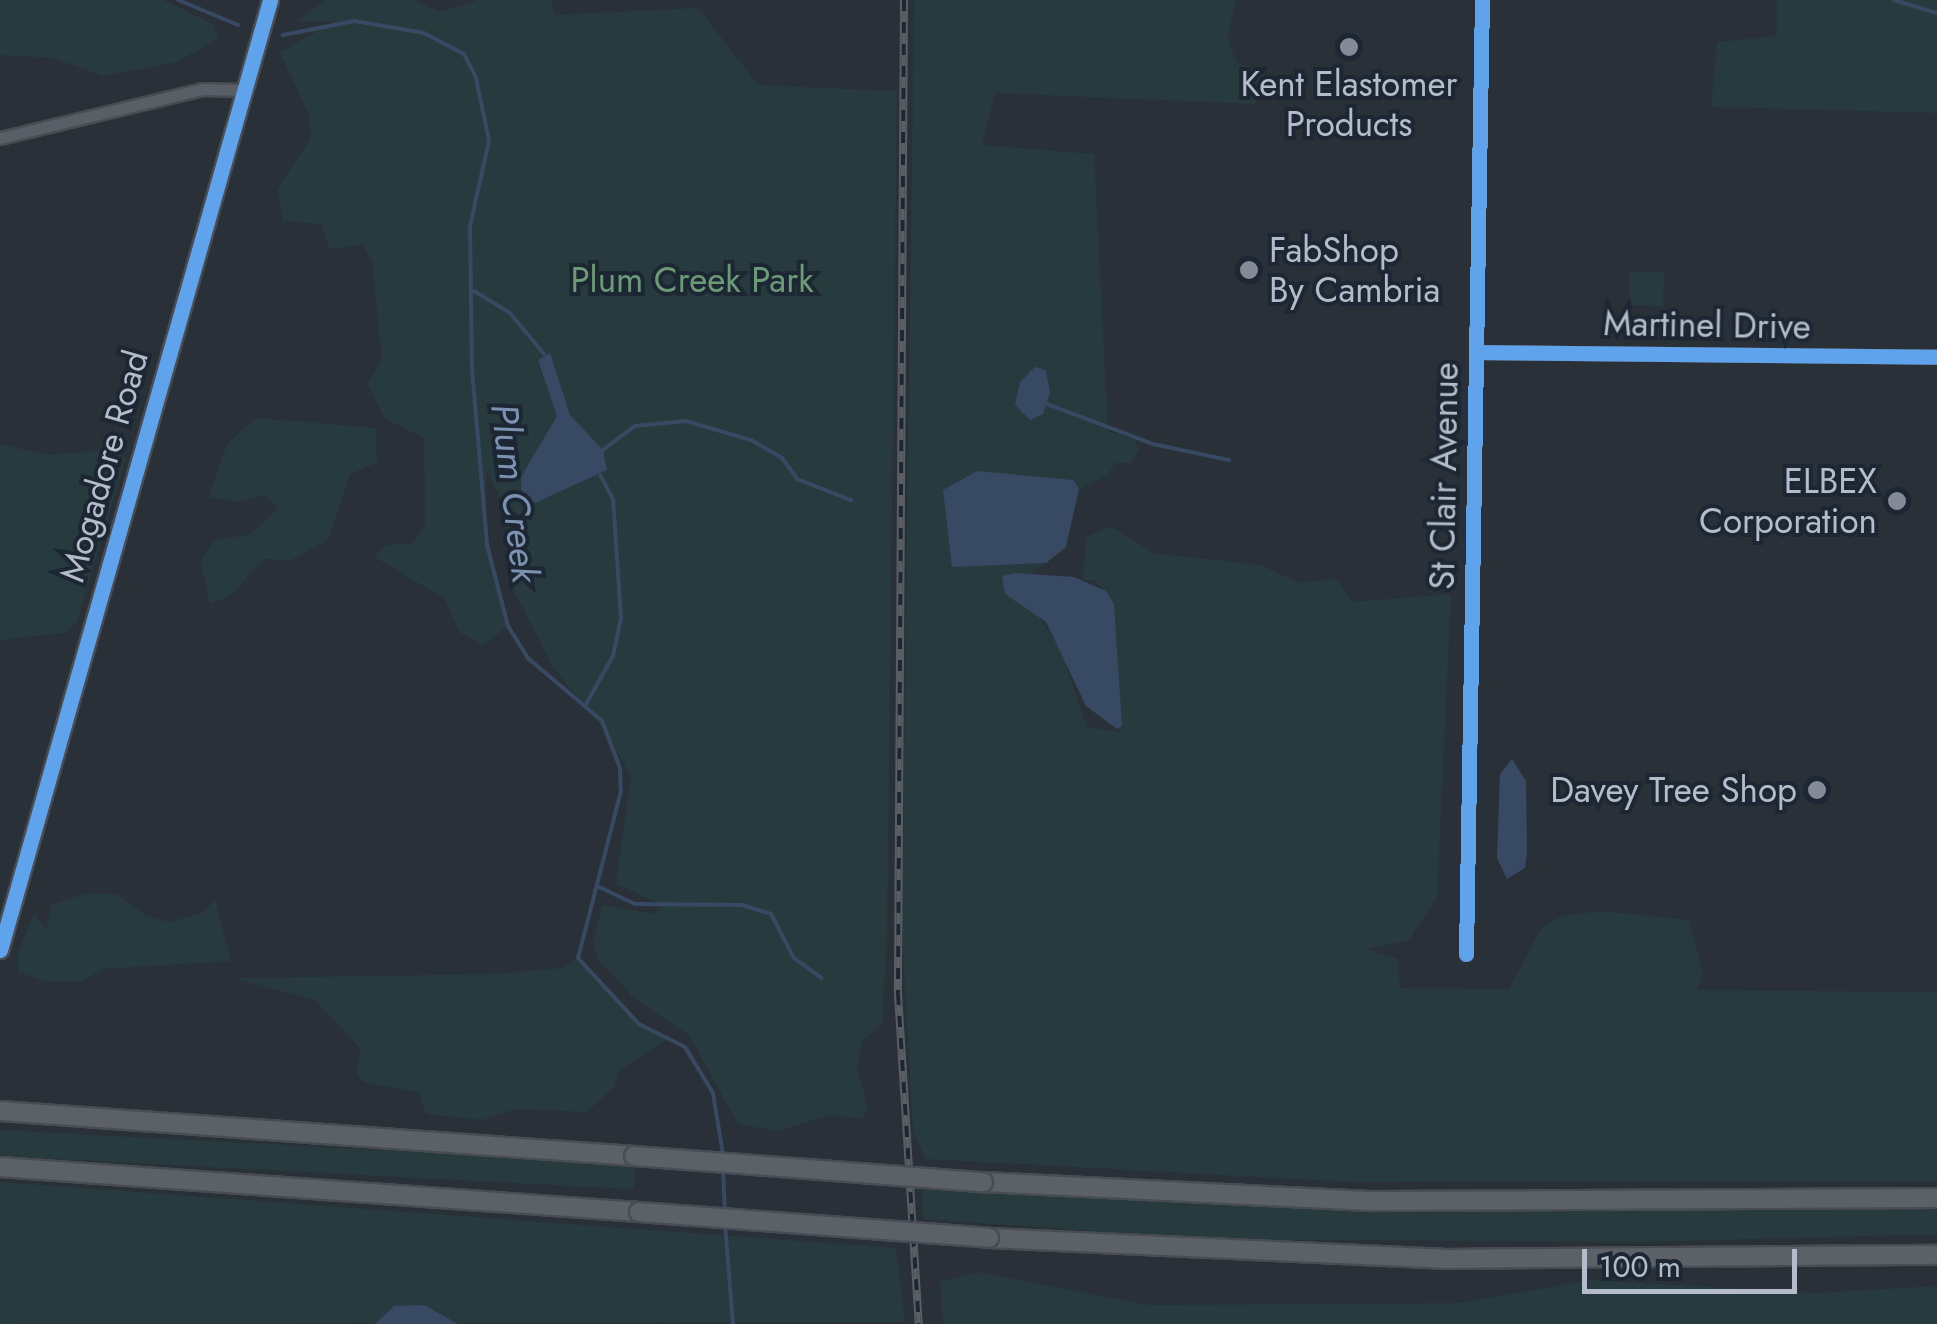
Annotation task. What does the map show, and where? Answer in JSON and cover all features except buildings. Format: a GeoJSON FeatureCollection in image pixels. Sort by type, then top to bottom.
{"type":"FeatureCollection","features":[{"type":"Feature","properties":{"kind":"main road"},"geometry":{"type":"LineString","coordinates":[[0,1111],[984,1182],[1375,1201],[1937,1198]]}},
{"type":"Feature","properties":{"kind":"main road"},"geometry":{"type":"LineString","coordinates":[[0,1167],[989,1238],[1444,1259],[1937,1256]]}},
{"type":"Feature","properties":{"kind":"street","name":"Mogadore Road"},"geometry":{"type":"LineString","coordinates":[[0,950],[270,0]]}},
{"type":"Feature","properties":{"kind":"street","name":"St Clair Avenue"},"geometry":{"type":"LineString","coordinates":[[1466,954],[1482,0]]}},
{"type":"Feature","properties":{"kind":"street"},"geometry":{"type":"LineString","coordinates":[[0,138],[202,89],[243,90]]}},
{"type":"Feature","properties":{"kind":"street","name":"Martinel Drive"},"geometry":{"type":"LineString","coordinates":[[1477,352],[1937,357]]}},
{"type":"Feature","properties":{"kind":"green space"},"geometry":{"type":"Polygon","coordinates":[[[0,0],[163,0],[213,24],[218,39],[177,62],[104,76],[53,58],[0,55],[0,0]]]}},
{"type":"Feature","properties":{"kind":"green space","name":"Plum Creek Park"},"geometry":{"type":"Polygon","coordinates":[[[325,0],[413,0],[440,12],[479,0],[552,0],[554,15],[698,8],[758,85],[897,91],[887,936],[882,1024],[863,1040],[857,1068],[868,1108],[862,1119],[831,1115],[777,1131],[738,1124],[689,1035],[633,997],[598,959],[593,943],[602,905],[655,914],[663,905],[616,884],[631,776],[609,736],[553,667],[510,583],[505,506],[486,471],[487,545],[508,626],[483,645],[459,632],[445,599],[373,556],[387,545],[413,543],[425,526],[424,438],[385,419],[368,384],[382,358],[372,261],[363,245],[330,249],[321,224],[283,221],[277,189],[311,138],[309,115],[280,52],[334,22],[297,21],[325,0]]]}},
{"type":"Feature","properties":{"kind":"green space"},"geometry":{"type":"Polygon","coordinates":[[[914,0],[1235,0],[1228,39],[1236,62],[1278,82],[1254,104],[995,93],[982,145],[1094,154],[1108,431],[1134,439],[1139,450],[1131,463],[1115,463],[1108,475],[1079,489],[1066,547],[1017,584],[1061,650],[1087,727],[1120,732],[1110,666],[1114,604],[1096,581],[1083,580],[1086,537],[1111,526],[1153,553],[1260,565],[1301,583],[1336,579],[1352,602],[1451,594],[1437,897],[1408,941],[1365,949],[1398,959],[1400,988],[1509,989],[1541,929],[1562,916],[1600,911],[1689,920],[1703,974],[1697,990],[1937,992],[1937,1181],[1352,1182],[926,1159],[913,1132],[902,930],[914,0]]]}},
{"type":"Feature","properties":{"kind":"green space"},"geometry":{"type":"Polygon","coordinates":[[[1777,0],[1937,0],[1937,113],[1711,107],[1717,42],[1777,36],[1777,0]]]}},
{"type":"Feature","properties":{"kind":"green space"},"geometry":{"type":"Polygon","coordinates":[[[1630,271],[1664,272],[1663,306],[1629,305],[1630,271]]]}},
{"type":"Feature","properties":{"kind":"green space"},"geometry":{"type":"Polygon","coordinates":[[[256,418],[376,428],[377,463],[350,474],[328,540],[291,560],[264,559],[231,595],[210,604],[201,562],[214,540],[252,534],[278,507],[263,495],[240,502],[209,497],[227,444],[256,418]]]}},
{"type":"Feature","properties":{"kind":"green space"},"geometry":{"type":"Polygon","coordinates":[[[0,444],[48,455],[110,450],[126,458],[77,622],[64,633],[0,640],[0,444]]]}},
{"type":"Feature","properties":{"kind":"green space"},"geometry":{"type":"Polygon","coordinates":[[[84,894],[117,894],[147,916],[170,922],[202,913],[215,900],[231,961],[103,969],[82,981],[45,981],[18,972],[18,953],[34,914],[47,930],[51,905],[84,894]]]}},
{"type":"Feature","properties":{"kind":"green space"},"geometry":{"type":"Polygon","coordinates":[[[578,958],[639,1024],[670,1037],[618,1072],[615,1086],[587,1112],[516,1109],[482,1120],[426,1114],[419,1092],[363,1082],[356,1072],[361,1049],[315,1000],[234,978],[496,974],[562,968],[578,958]]]}},
{"type":"Feature","properties":{"kind":"green space"},"geometry":{"type":"Polygon","coordinates":[[[0,1130],[635,1163],[634,1189],[0,1156],[0,1130]]]}},
{"type":"Feature","properties":{"kind":"green space"},"geometry":{"type":"Polygon","coordinates":[[[0,1182],[896,1248],[905,1322],[0,1324],[0,1182]]]}},
{"type":"Feature","properties":{"kind":"green space"},"geometry":{"type":"Polygon","coordinates":[[[922,1188],[1372,1206],[1937,1208],[1937,1234],[1649,1242],[1209,1239],[923,1219],[922,1188]]]}},
{"type":"Feature","properties":{"kind":"green space"},"geometry":{"type":"Polygon","coordinates":[[[977,1272],[1149,1305],[1461,1303],[1591,1280],[1815,1293],[1937,1286],[1937,1324],[943,1324],[940,1282],[977,1272]]]}},
{"type":"Feature","properties":{"kind":"water"},"geometry":{"type":"Polygon","coordinates":[[[550,353],[570,415],[603,450],[607,470],[535,503],[521,490],[521,477],[557,416],[538,360],[550,353]]]}},
{"type":"Feature","properties":{"kind":"water"},"geometry":{"type":"Polygon","coordinates":[[[1035,367],[1046,370],[1050,393],[1043,414],[1030,420],[1015,405],[1020,382],[1035,367]]]}},
{"type":"Feature","properties":{"kind":"water"},"geometry":{"type":"Polygon","coordinates":[[[977,471],[1073,480],[1079,489],[1066,547],[1046,563],[952,567],[943,490],[977,471]]]}},
{"type":"Feature","properties":{"kind":"water"},"geometry":{"type":"Polygon","coordinates":[[[1016,573],[1074,577],[1106,591],[1114,604],[1122,726],[1117,729],[1086,706],[1046,622],[1005,594],[1002,576],[1016,573]]]}},
{"type":"Feature","properties":{"kind":"water"},"geometry":{"type":"Polygon","coordinates":[[[1512,759],[1526,781],[1527,851],[1525,868],[1507,879],[1497,858],[1500,774],[1512,759]]]}},
{"type":"Feature","properties":{"kind":"water"},"geometry":{"type":"Polygon","coordinates":[[[424,1305],[458,1324],[375,1324],[394,1306],[424,1305]]]}},
{"type":"Feature","properties":{"kind":"waterway","name":"Plum Creek"},"geometry":{"type":"LineString","coordinates":[[178,0],[238,25]]}},
{"type":"Feature","properties":{"kind":"waterway"},"geometry":{"type":"LineString","coordinates":[[1894,0],[1937,13]]}},
{"type":"Feature","properties":{"kind":"waterway","name":"Plum Creek"},"geometry":{"type":"LineString","coordinates":[[283,35],[355,21],[424,33],[464,54],[476,78],[489,141],[470,226],[472,369],[487,545],[508,626],[529,659],[602,721],[620,768],[621,791],[578,958],[639,1024],[685,1047],[713,1093],[723,1155]]}},
{"type":"Feature","properties":{"kind":"waterway"},"geometry":{"type":"LineString","coordinates":[[474,291],[510,313],[544,354]]}},
{"type":"Feature","properties":{"kind":"waterway"},"geometry":{"type":"LineString","coordinates":[[1047,404],[1153,444],[1229,460]]}},
{"type":"Feature","properties":{"kind":"waterway"},"geometry":{"type":"LineString","coordinates":[[603,450],[635,426],[686,421],[751,440],[782,458],[797,479],[851,500]]}},
{"type":"Feature","properties":{"kind":"waterway"},"geometry":{"type":"LineString","coordinates":[[585,706],[613,656],[621,618],[613,499],[600,475]]}},
{"type":"Feature","properties":{"kind":"waterway"},"geometry":{"type":"LineString","coordinates":[[597,886],[635,904],[742,905],[771,914],[794,958],[822,978]]}},
{"type":"Feature","properties":{"kind":"waterway","name":"Plum Creek"},"geometry":{"type":"LineString","coordinates":[[723,1169],[725,1215]]}},
{"type":"Feature","properties":{"kind":"waterway","name":"Plum Creek"},"geometry":{"type":"LineString","coordinates":[[725,1224],[733,1324]]}},
{"type":"Feature","properties":{"kind":"railway"},"geometry":{"type":"LineString","coordinates":[[904,0],[898,994],[919,1324]]}},
{"type":"Feature","properties":{"kind":"cycle path"},"geometry":{"type":"LineString","coordinates":[[0,950],[270,0]]}},
{"type":"Feature","properties":{"kind":"cycle path"},"geometry":{"type":"LineString","coordinates":[[1466,954],[1482,0]]}},
{"type":"Feature","properties":{"kind":"cycle path"},"geometry":{"type":"LineString","coordinates":[[1477,352],[1937,357]]}},
{"type":"Feature","properties":{"kind":"place","name":"Kent Elastomer Products"},"geometry":{"type":"Point","coordinates":[1349,47]}},
{"type":"Feature","properties":{"kind":"place","name":"FabShop By Cambria"},"geometry":{"type":"Point","coordinates":[1249,270]}},
{"type":"Feature","properties":{"kind":"place","name":"ELBEX Corporation"},"geometry":{"type":"Point","coordinates":[1897,501]}},
{"type":"Feature","properties":{"kind":"place","name":"Davey Tree Shop"},"geometry":{"type":"Point","coordinates":[1817,790]}}]}
